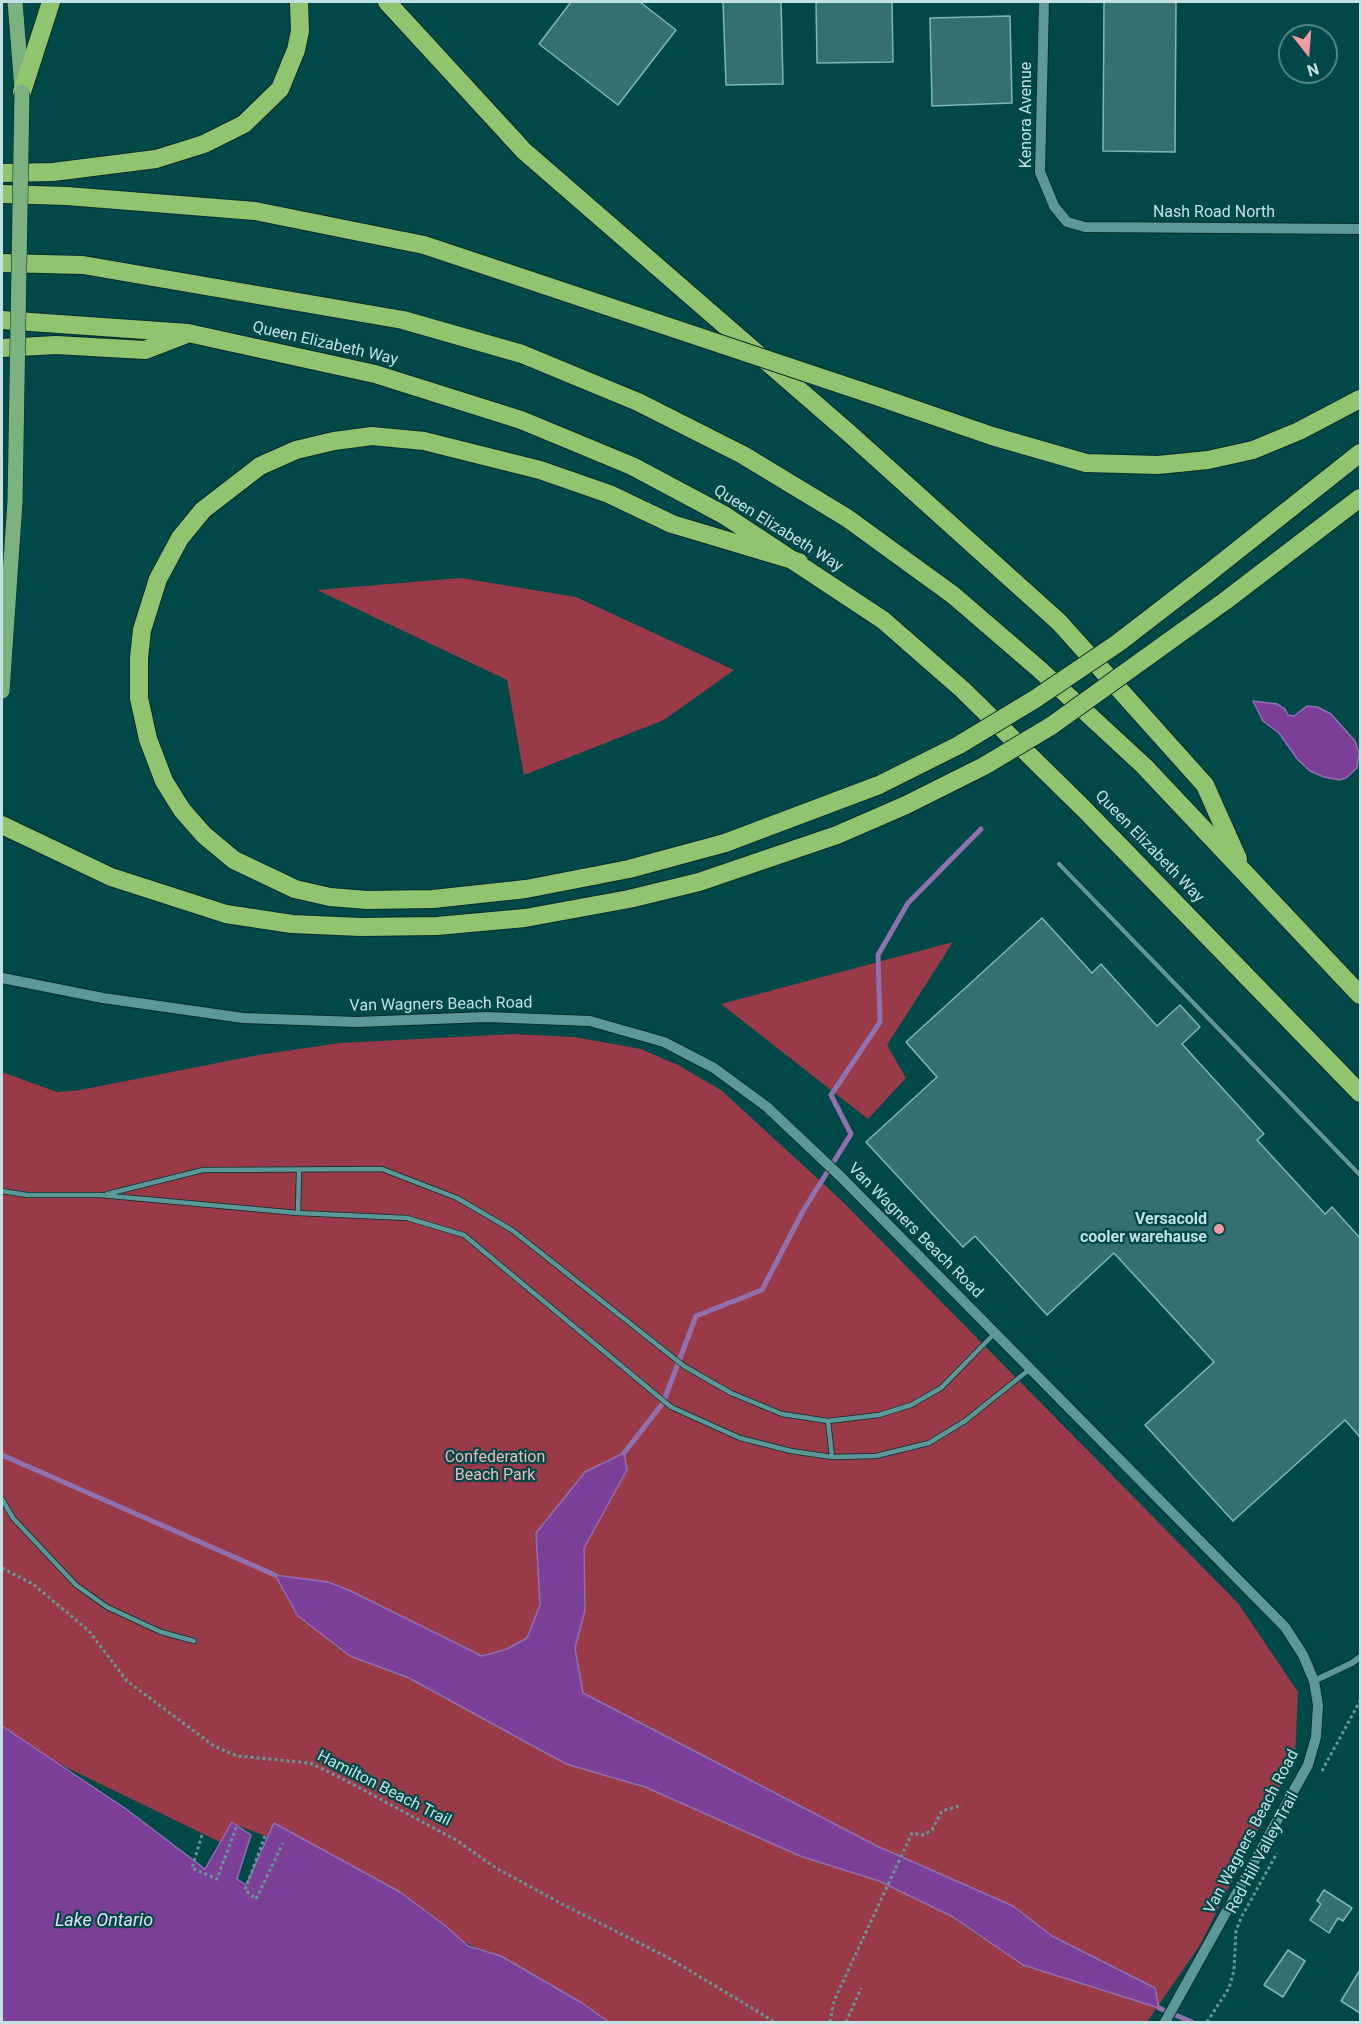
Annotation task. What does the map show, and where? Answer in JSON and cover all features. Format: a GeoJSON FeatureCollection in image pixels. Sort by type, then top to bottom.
{"type":"FeatureCollection","features":[{"type":"Feature","properties":{"kind":"highway"},"geometry":{"type":"LineString","coordinates":[[22,92],[51,2]]}},
{"type":"Feature","properties":{"kind":"highway"},"geometry":{"type":"LineString","coordinates":[[2,173],[53,172],[156,159],[204,144],[244,124],[280,89],[296,50],[300,31],[299,2]]}},
{"type":"Feature","properties":{"kind":"highway"},"geometry":{"type":"LineString","coordinates":[[387,2],[524,151],[850,434],[1059,622],[1205,785],[1244,871]]}},
{"type":"Feature","properties":{"kind":"highway"},"geometry":{"type":"LineString","coordinates":[[2,194],[68,196],[255,211],[424,245],[992,436],[1086,463],[1158,465],[1208,460],[1253,450],[1299,431],[1360,399]]}},
{"type":"Feature","properties":{"kind":"highway","name":"Queen Elizabeth Way"},"geometry":{"type":"LineString","coordinates":[[2,263],[84,265],[403,320],[522,354],[648,408],[743,455],[838,512],[953,595],[1040,669],[1144,766],[1360,994]]}},
{"type":"Feature","properties":{"kind":"highway","name":"Queen Elizabeth Way"},"geometry":{"type":"LineString","coordinates":[[2,320],[188,333],[375,374],[521,420],[632,466],[724,515],[799,562],[883,620],[963,690],[1084,809],[1360,1092]]}},
{"type":"Feature","properties":{"kind":"highway"},"geometry":{"type":"LineString","coordinates":[[2,348],[56,345],[145,350],[188,333]]}},
{"type":"Feature","properties":{"kind":"highway"},"geometry":{"type":"LineString","coordinates":[[799,562],[672,524],[609,494],[540,470],[424,441],[372,436],[334,441],[296,450],[260,466],[203,510],[180,538],[158,579],[142,630],[139,658],[139,698],[148,739],[164,781],[182,810],[204,835],[234,861],[295,889],[330,897],[367,900],[432,899],[526,889],[629,869],[724,843],[879,784],[959,745],[1035,699],[1118,643],[1360,453]]}},
{"type":"Feature","properties":{"kind":"highway"},"geometry":{"type":"LineString","coordinates":[[2,825],[111,877],[226,914],[292,924],[362,927],[437,926],[525,918],[629,899],[699,882],[837,835],[906,805],[984,766],[1051,726],[1225,601],[1360,498]]}},
{"type":"Feature","properties":{"kind":"main road"},"geometry":{"type":"LineString","coordinates":[[2,691],[15,502],[23,169],[22,92],[15,2]]}},
{"type":"Feature","properties":{"kind":"street","name":"Kenora Avenue"},"geometry":{"type":"LineString","coordinates":[[1044,2],[1040,172],[1054,206],[1067,222]]}},
{"type":"Feature","properties":{"kind":"street","name":"Nash Road North"},"geometry":{"type":"LineString","coordinates":[[1067,222],[1085,227],[1360,229]]}},
{"type":"Feature","properties":{"kind":"street","name":"Van Wagners Beach Road"},"geometry":{"type":"LineString","coordinates":[[2,978],[103,998],[243,1018],[357,1022],[486,1017],[590,1021],[664,1042],[714,1068],[767,1107],[841,1177],[1285,1627],[1304,1655],[1314,1681],[1318,1705],[1316,1737],[1308,1765],[1165,2022]]}},
{"type":"Feature","properties":{"kind":"street"},"geometry":{"type":"LineString","coordinates":[[1314,1681],[1352,1664],[1360,1657]]}},
{"type":"Feature","properties":{"kind":"lane"},"geometry":{"type":"LineString","coordinates":[[1059,864],[1360,1175]]}},
{"type":"Feature","properties":{"kind":"lane"},"geometry":{"type":"LineString","coordinates":[[100,1195],[203,1170],[382,1169],[457,1198],[512,1230],[684,1366],[731,1393],[782,1414],[828,1420],[879,1415],[911,1405],[941,1388],[995,1334]]}},
{"type":"Feature","properties":{"kind":"lane"},"geometry":{"type":"LineString","coordinates":[[298,1213],[299,1170]]}},
{"type":"Feature","properties":{"kind":"lane"},"geometry":{"type":"LineString","coordinates":[[2,1191],[27,1195],[100,1195],[298,1213],[407,1218],[464,1235],[671,1407],[740,1438],[791,1451],[832,1457],[876,1456],[929,1443],[965,1421],[1030,1369]]}},
{"type":"Feature","properties":{"kind":"lane"},"geometry":{"type":"LineString","coordinates":[[828,1420],[832,1457]]}},
{"type":"Feature","properties":{"kind":"lane"},"geometry":{"type":"LineString","coordinates":[[2,1499],[13,1518],[76,1585],[118,1612],[160,1632],[194,1641]]}},
{"type":"Feature","properties":{"kind":"path","name":"Hamilton Beach Trail"},"geometry":{"type":"LineString","coordinates":[[2,1568],[33,1584],[57,1604],[89,1631],[127,1682],[214,1746],[237,1756],[310,1763],[343,1779],[456,1840],[496,1868],[667,1957],[776,2022]]}},
{"type":"Feature","properties":{"kind":"path"},"geometry":{"type":"LineString","coordinates":[[1321,1773],[1360,1701]]}},
{"type":"Feature","properties":{"kind":"path"},"geometry":{"type":"LineString","coordinates":[[830,2022],[834,2001],[912,1833],[923,1835],[932,1830],[942,1811],[962,1805]]}},
{"type":"Feature","properties":{"kind":"path"},"geometry":{"type":"LineString","coordinates":[[202,1835],[192,1868],[217,1879],[237,1825]]}},
{"type":"Feature","properties":{"kind":"path"},"geometry":{"type":"LineString","coordinates":[[265,1836],[246,1890],[256,1899],[283,1843]]}},
{"type":"Feature","properties":{"kind":"path","name":"Red Hill Valley Trail"},"geometry":{"type":"LineString","coordinates":[[1207,2022],[1229,1988],[1234,1970],[1236,1930],[1241,1918],[1281,1845]]}},
{"type":"Feature","properties":{"kind":"path"},"geometry":{"type":"LineString","coordinates":[[846,2022],[861,1988]]}},
{"type":"Feature","properties":{"kind":"green space"},"geometry":{"type":"Polygon","coordinates":[[[461,578],[576,597],[734,670],[664,720],[524,775],[507,680],[317,590],[461,578]]]}},
{"type":"Feature","properties":{"kind":"green space"},"geometry":{"type":"Polygon","coordinates":[[[953,942],[887,1045],[906,1078],[868,1119],[721,1004],[953,942]]]}},
{"type":"Feature","properties":{"kind":"green space","name":"Confederation Beach Park"},"geometry":{"type":"Polygon","coordinates":[[[514,1034],[574,1037],[641,1049],[678,1065],[721,1090],[841,1200],[1238,1603],[1298,1692],[1295,1757],[1200,1945],[1147,2022],[601,2022],[573,2006],[538,1976],[464,1942],[283,1843],[237,1825],[228,1846],[2,1736],[2,1072],[57,1092],[80,1090],[258,1055],[340,1043],[514,1034]]]}},
{"type":"Feature","properties":{"kind":"water"},"geometry":{"type":"Polygon","coordinates":[[[1253,701],[1277,704],[1285,709],[1288,715],[1294,716],[1307,706],[1317,707],[1331,714],[1355,741],[1359,753],[1357,768],[1346,778],[1339,780],[1310,771],[1298,760],[1279,733],[1263,721],[1253,701]]]}},
{"type":"Feature","properties":{"kind":"water"},"geometry":{"type":"Polygon","coordinates":[[[624,1453],[627,1470],[584,1548],[585,1610],[575,1648],[583,1693],[877,1846],[1013,1906],[1052,1936],[1155,1988],[1159,2008],[1023,1965],[953,1917],[879,1881],[800,1856],[645,1787],[566,1764],[409,1678],[350,1656],[298,1616],[275,1575],[328,1582],[351,1591],[482,1656],[507,1649],[527,1638],[540,1605],[536,1533],[585,1472],[624,1453]]]}},
{"type":"Feature","properties":{"kind":"water","name":"Lake Ontario"},"geometry":{"type":"Polygon","coordinates":[[[2,1726],[126,1809],[205,1869],[232,1822],[251,1835],[237,1879],[246,1885],[274,1823],[400,1892],[447,1927],[468,1946],[501,1956],[582,2003],[609,2022],[2,2022],[2,1726]]]}},
{"type":"Feature","properties":{"kind":"building"},"geometry":{"type":"Polygon","coordinates":[[[571,2],[640,2],[676,30],[618,105],[539,44],[571,2]]]}},
{"type":"Feature","properties":{"kind":"building"},"geometry":{"type":"Polygon","coordinates":[[[723,2],[781,2],[783,84],[726,85],[723,2]]]}},
{"type":"Feature","properties":{"kind":"building"},"geometry":{"type":"Polygon","coordinates":[[[816,2],[892,2],[893,62],[817,63],[816,2]]]}},
{"type":"Feature","properties":{"kind":"building"},"geometry":{"type":"Polygon","coordinates":[[[1104,2],[1176,2],[1175,152],[1103,151],[1104,2]]]}},
{"type":"Feature","properties":{"kind":"building"},"geometry":{"type":"Polygon","coordinates":[[[1010,16],[1012,103],[932,106],[930,18],[1010,16]]]}},
{"type":"Feature","properties":{"kind":"building"},"geometry":{"type":"Polygon","coordinates":[[[1042,918],[1092,973],[1101,964],[1157,1026],[1180,1005],[1200,1027],[1182,1044],[1264,1134],[1257,1140],[1325,1214],[1332,1207],[1360,1238],[1360,1437],[1345,1420],[1233,1521],[1145,1425],[1214,1362],[1114,1253],[1047,1315],[975,1236],[963,1247],[866,1142],[937,1077],[906,1042],[1042,918]]]}},
{"type":"Feature","properties":{"kind":"building"},"geometry":{"type":"Polygon","coordinates":[[[1324,1890],[1352,1908],[1343,1921],[1338,1918],[1329,1933],[1310,1920],[1321,1904],[1317,1901],[1324,1890]]]}},
{"type":"Feature","properties":{"kind":"building"},"geometry":{"type":"Polygon","coordinates":[[[1288,1950],[1305,1961],[1283,1997],[1264,1985],[1288,1950]]]}},
{"type":"Feature","properties":{"kind":"building"},"geometry":{"type":"Polygon","coordinates":[[[1360,1970],[1360,2013],[1341,2001],[1360,1970]]]}},
{"type":"Feature","properties":{"kind":"waterway"},"geometry":{"type":"LineString","coordinates":[[624,1453],[663,1403],[696,1316],[762,1290],[803,1211],[851,1134],[831,1095],[880,1022],[878,955],[908,903],[981,829]]}},
{"type":"Feature","properties":{"kind":"waterway"},"geometry":{"type":"LineString","coordinates":[[2,1455],[275,1575]]}},
{"type":"Feature","properties":{"kind":"waterway"},"geometry":{"type":"LineString","coordinates":[[1159,2008],[1192,2022]]}},
{"type":"Feature","properties":{"kind":"place","name":"Versacold cooler warehause"},"geometry":{"type":"Point","coordinates":[1219,1229]}}]}
